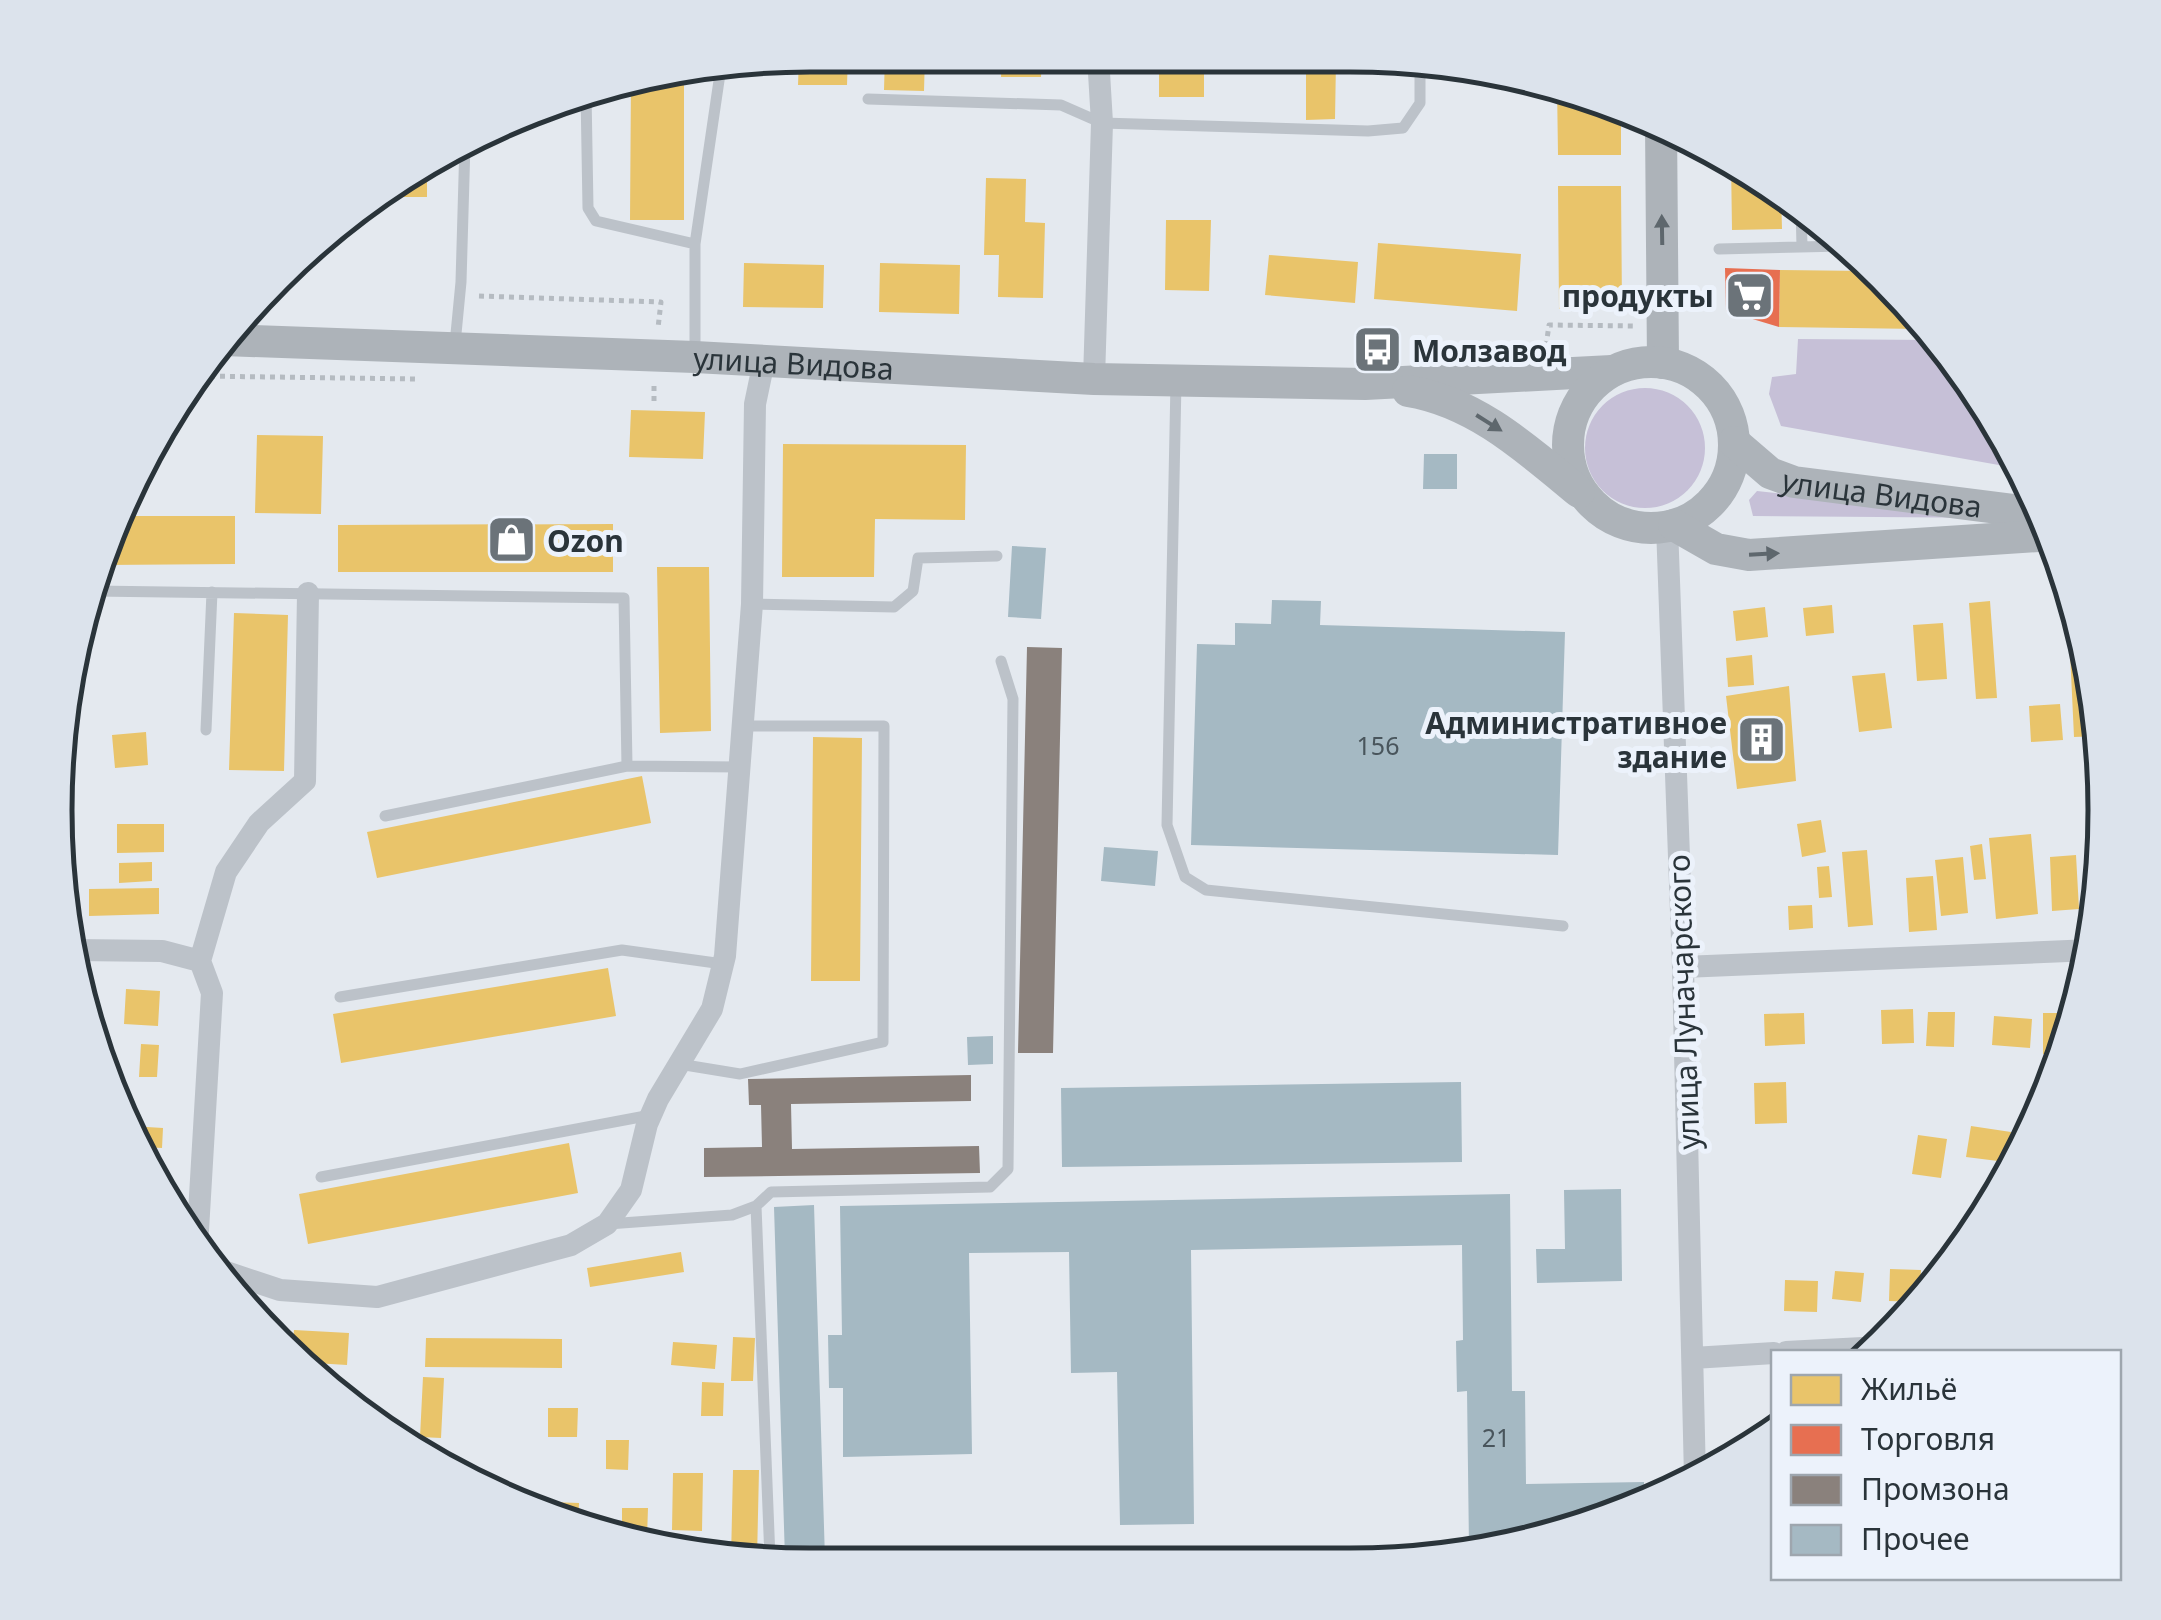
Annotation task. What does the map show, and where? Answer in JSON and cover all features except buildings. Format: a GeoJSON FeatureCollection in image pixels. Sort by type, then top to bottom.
{"type":"FeatureCollection","features":[{"type":"Feature","properties":{"kind":"street"},"geometry":{"type":"LineString","coordinates":[[1094,379],[1102,124],[1099,72]]}},
{"type":"Feature","properties":{"kind":"street"},"geometry":{"type":"LineString","coordinates":[[1661,142],[1663,363]]}},
{"type":"Feature","properties":{"kind":"street","name":"улица Видова"},"geometry":{"type":"LineString","coordinates":[[242,341],[695,356],[1094,379],[1364,384]]}},
{"type":"Feature","properties":{"kind":"street"},"geometry":{"type":"LineString","coordinates":[[240,1277],[280,1290],[378,1297],[571,1245],[607,1224],[631,1190],[651,1115],[712,1009],[722,964],[752,604],[754,404],[764,361]]}},
{"type":"Feature","properties":{"kind":"street"},"geometry":{"type":"LineString","coordinates":[[1364,384],[1431,395],[1480,417],[1518,442],[1602,513],[1623,524],[1647,528],[1670,525],[1698,513],[1718,494],[1730,470],[1734,442],[1730,419],[1719,397],[1703,380],[1663,363],[1634,363],[1612,371],[1592,386],[1569,427],[1567,451],[1572,475],[1584,496]]}},
{"type":"Feature","properties":{"kind":"street"},"geometry":{"type":"LineString","coordinates":[[1364,384],[1612,371]]}},
{"type":"Feature","properties":{"kind":"street","name":"улица Видова"},"geometry":{"type":"LineString","coordinates":[[1734,442],[1770,473],[1794,482],[2024,511]]}},
{"type":"Feature","properties":{"kind":"street"},"geometry":{"type":"LineString","coordinates":[[1670,525],[1716,549],[1749,556],[2035,536]]}},
{"type":"Feature","properties":{"kind":"street","name":"улица Луначарского"},"geometry":{"type":"LineString","coordinates":[[1670,525],[1696,1461]]}},
{"type":"Feature","properties":{"kind":"street"},"geometry":{"type":"LineString","coordinates":[[198,1222],[212,992],[200,961],[226,872],[259,823],[305,781],[308,593]]}},
{"type":"Feature","properties":{"kind":"street"},"geometry":{"type":"LineString","coordinates":[[86,950],[162,951],[200,961]]}},
{"type":"Feature","properties":{"kind":"street"},"geometry":{"type":"LineString","coordinates":[[1684,968],[2075,951]]}},
{"type":"Feature","properties":{"kind":"street"},"geometry":{"type":"LineString","coordinates":[[1818,1350],[1854,1348]]}},
{"type":"Feature","properties":{"kind":"street"},"geometry":{"type":"LineString","coordinates":[[1693,1358],[1771,1353]]}},
{"type":"Feature","properties":{"kind":"lane"},"geometry":{"type":"LineString","coordinates":[[868,99],[1061,105],[1102,124],[1368,131],[1403,128],[1420,104],[1420,76]]}},
{"type":"Feature","properties":{"kind":"lane"},"geometry":{"type":"LineString","coordinates":[[695,356],[695,244],[720,78]]}},
{"type":"Feature","properties":{"kind":"lane"},"geometry":{"type":"LineString","coordinates":[[586,108],[588,208],[596,221],[695,244]]}},
{"type":"Feature","properties":{"kind":"lane"},"geometry":{"type":"LineString","coordinates":[[455,348],[464,159]]}},
{"type":"Feature","properties":{"kind":"lane"},"geometry":{"type":"LineString","coordinates":[[1801,226],[1802,246]]}},
{"type":"Feature","properties":{"kind":"lane"},"geometry":{"type":"LineString","coordinates":[[1719,249],[1825,246]]}},
{"type":"Feature","properties":{"kind":"lane"},"geometry":{"type":"LineString","coordinates":[[1176,379],[1167,825],[1185,877],[1206,890],[1562,926]]}},
{"type":"Feature","properties":{"kind":"lane"},"geometry":{"type":"LineString","coordinates":[[752,604],[894,607],[912,591],[918,558],[997,556]]}},
{"type":"Feature","properties":{"kind":"lane"},"geometry":{"type":"LineString","coordinates":[[106,591],[624,598],[627,766]]}},
{"type":"Feature","properties":{"kind":"lane"},"geometry":{"type":"LineString","coordinates":[[206,730],[212,592]]}},
{"type":"Feature","properties":{"kind":"lane"},"geometry":{"type":"LineString","coordinates":[[607,1224],[732,1215],[756,1206],[771,1192],[990,1187],[1008,1169],[1013,699],[1001,660]]}},
{"type":"Feature","properties":{"kind":"lane"},"geometry":{"type":"LineString","coordinates":[[679,1064],[740,1074],[884,1042],[884,726],[742,726]]}},
{"type":"Feature","properties":{"kind":"lane"},"geometry":{"type":"LineString","coordinates":[[385,816],[627,766],[739,767]]}},
{"type":"Feature","properties":{"kind":"lane"},"geometry":{"type":"LineString","coordinates":[[340,996],[622,950],[722,964]]}},
{"type":"Feature","properties":{"kind":"lane"},"geometry":{"type":"LineString","coordinates":[[321,1177],[651,1115]]}},
{"type":"Feature","properties":{"kind":"lane"},"geometry":{"type":"LineString","coordinates":[[756,1206],[770,1546]]}},
{"type":"Feature","properties":{"kind":"path"},"geometry":{"type":"LineString","coordinates":[[460,295],[661,302],[654,401]]}},
{"type":"Feature","properties":{"kind":"path"},"geometry":{"type":"LineString","coordinates":[[214,376],[418,380]]}},
{"type":"Feature","properties":{"kind":"shaded area"},"geometry":{"type":"Polygon","coordinates":[[[1798,339],[1918,340],[1964,400],[2003,466],[1781,426],[1769,394],[1772,377],[1796,374],[1798,339]]]}},
{"type":"Feature","properties":{"kind":"shaded area"},"geometry":{"type":"Polygon","coordinates":[[[1645,388],[1668,393],[1687,406],[1700,425],[1705,448],[1700,471],[1687,490],[1668,503],[1645,508],[1622,503],[1603,490],[1590,471],[1585,448],[1590,425],[1603,406],[1622,393],[1645,388]]]}},
{"type":"Feature","properties":{"kind":"shaded area"},"geometry":{"type":"Polygon","coordinates":[[[1757,491],[2015,518],[1753,516],[1749,500],[1757,491]]]}},
{"type":"Feature","properties":{"kind":"place","name":"продукты"},"geometry":{"type":"Point","coordinates":[1749,295]}},
{"type":"Feature","properties":{"kind":"place","name":"Молзавод"},"geometry":{"type":"Point","coordinates":[1377,350]}},
{"type":"Feature","properties":{"kind":"place","name":"Ozon"},"geometry":{"type":"Point","coordinates":[512,540]}},
{"type":"Feature","properties":{"kind":"place","name":"Административное здание"},"geometry":{"type":"Point","coordinates":[1762,739]}}]}
